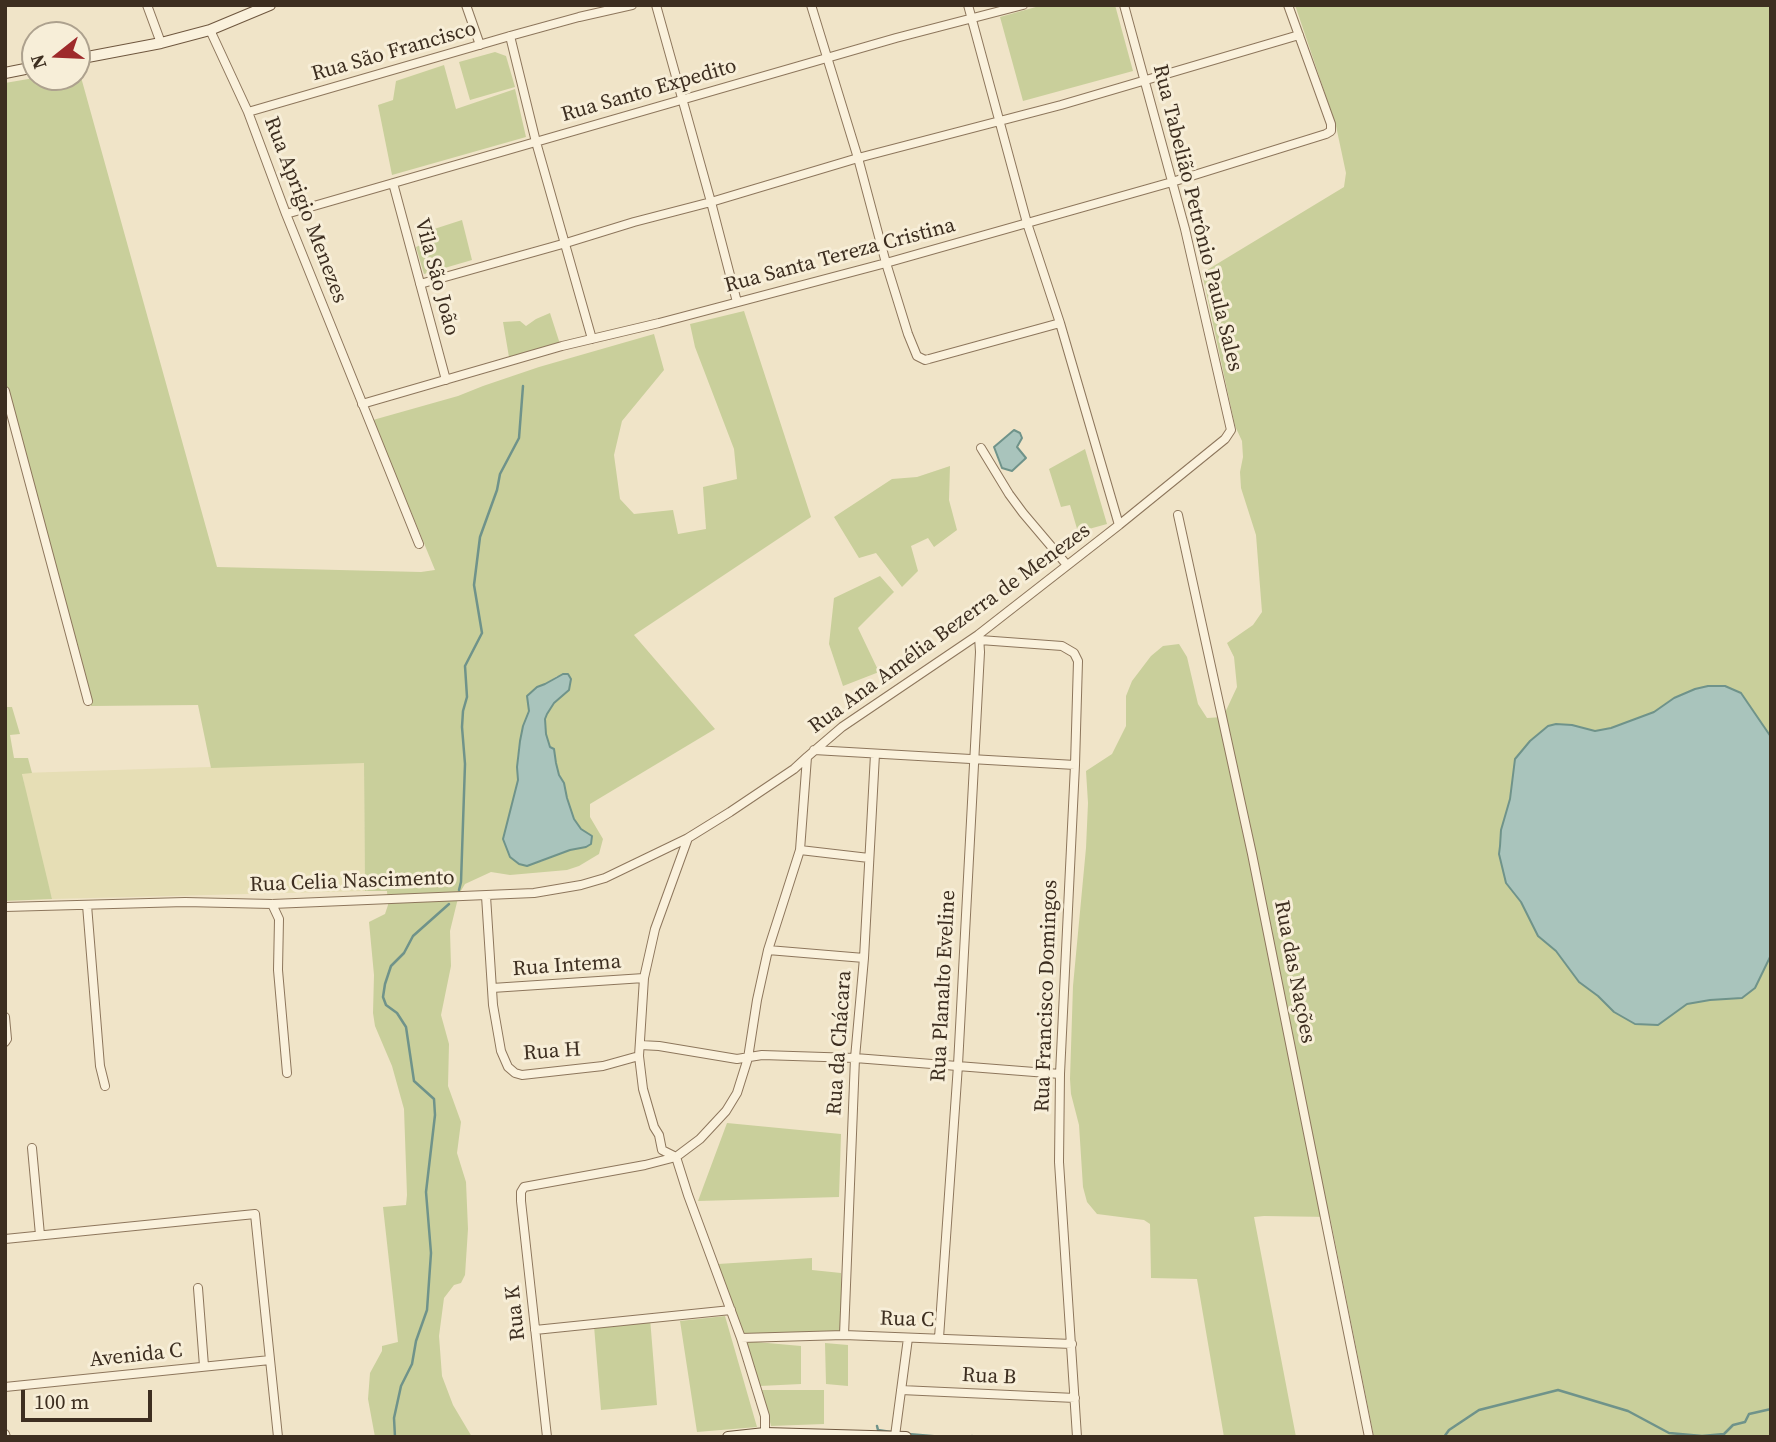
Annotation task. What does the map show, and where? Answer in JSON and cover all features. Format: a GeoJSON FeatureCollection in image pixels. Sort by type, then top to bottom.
{"type":"FeatureCollection","features":[{"type":"Feature","properties":{"kind":"main road"},"geometry":{"type":"LineString","coordinates":[[91,56],[161,43],[210,30],[270,5]]}},
{"type":"Feature","properties":{"kind":"main road"},"geometry":{"type":"LineString","coordinates":[[728,1437],[906,1437]]}},
{"type":"Feature","properties":{"kind":"street"},"geometry":{"type":"LineString","coordinates":[[146,5],[161,43]]}},
{"type":"Feature","properties":{"kind":"street"},"geometry":{"type":"LineString","coordinates":[[466,5],[480,46]]}},
{"type":"Feature","properties":{"kind":"street","name":"Rua São Francisco"},"geometry":{"type":"LineString","coordinates":[[248,112],[510,36],[632,5]]}},
{"type":"Feature","properties":{"kind":"street"},"geometry":{"type":"LineString","coordinates":[[656,5],[737,302]]}},
{"type":"Feature","properties":{"kind":"street"},"geometry":{"type":"LineString","coordinates":[[811,5],[858,158],[886,263],[917,356],[925,360],[1060,323]]}},
{"type":"Feature","properties":{"kind":"street","name":"Rua Ana Amélia Bezerra de Menezes"},"geometry":{"type":"LineString","coordinates":[[524,1187],[617,1171],[676,1157],[700,1139],[726,1111],[737,1093],[748,1058],[768,950],[800,850],[807,757],[842,727],[979,637],[1119,524],[1060,323],[1027,223],[968,5]]}},
{"type":"Feature","properties":{"kind":"street","name":"Rua Santo Expedito"},"geometry":{"type":"LineString","coordinates":[[286,214],[896,38],[1023,5]]}},
{"type":"Feature","properties":{"kind":"street","name":"Rua Tabelião Petrônio Paula Sales"},"geometry":{"type":"LineString","coordinates":[[1119,524],[1225,439],[1231,430],[1185,229],[1124,5]]}},
{"type":"Feature","properties":{"kind":"street"},"geometry":{"type":"LineString","coordinates":[[421,284],[858,158],[1000,122],[1298,35],[1288,5]]}},
{"type":"Feature","properties":{"kind":"street","name":"Rua Aprigio Menezes"},"geometry":{"type":"LineString","coordinates":[[210,30],[248,112],[286,214],[419,544]]}},
{"type":"Feature","properties":{"kind":"street","name":"Rua Santa Tereza Cristina"},"geometry":{"type":"LineString","coordinates":[[362,404],[562,346],[886,263],[1172,182],[1326,134],[1331,131],[1331,124],[1298,35]]}},
{"type":"Feature","properties":{"kind":"street"},"geometry":{"type":"LineString","coordinates":[[510,36],[536,142],[592,339]]}},
{"type":"Feature","properties":{"kind":"street","name":"Vila São João"},"geometry":{"type":"LineString","coordinates":[[393,183],[446,380]]}},
{"type":"Feature","properties":{"kind":"street"},"geometry":{"type":"LineString","coordinates":[[5,391],[88,701]]}},
{"type":"Feature","properties":{"kind":"street"},"geometry":{"type":"LineString","coordinates":[[981,449],[1016,504],[1067,565]]}},
{"type":"Feature","properties":{"kind":"street","name":"Rua das Nações"},"geometry":{"type":"LineString","coordinates":[[1178,515],[1252,854],[1369,1437]]}},
{"type":"Feature","properties":{"kind":"street","name":"Rua Planalto Eveline"},"geometry":{"type":"LineString","coordinates":[[939,1338],[958,1065],[979,637]]}},
{"type":"Feature","properties":{"kind":"street","name":"Rua Francisco Domingos"},"geometry":{"type":"LineString","coordinates":[[979,637],[1058,646],[1069,649],[1078,661],[1060,1074],[1059,1162],[1077,1437]]}},
{"type":"Feature","properties":{"kind":"street"},"geometry":{"type":"LineString","coordinates":[[814,750],[1075,765]]}},
{"type":"Feature","properties":{"kind":"street","name":"Rua da Chácara"},"geometry":{"type":"LineString","coordinates":[[844,1335],[855,1058],[864,958],[875,754]]}},
{"type":"Feature","properties":{"kind":"street","name":"Rua Celia Nascimento"},"geometry":{"type":"LineString","coordinates":[[5,907],[185,902],[272,904],[486,895],[581,886],[605,878],[688,838],[730,812],[807,757]]}},
{"type":"Feature","properties":{"kind":"street"},"geometry":{"type":"LineString","coordinates":[[688,838],[655,929],[644,978],[639,1056],[643,1090],[662,1150],[676,1157],[741,1338],[765,1416],[765,1435]]}},
{"type":"Feature","properties":{"kind":"street"},"geometry":{"type":"LineString","coordinates":[[800,850],[869,858]]}},
{"type":"Feature","properties":{"kind":"street"},"geometry":{"type":"LineString","coordinates":[[486,895],[492,988]]}},
{"type":"Feature","properties":{"kind":"street"},"geometry":{"type":"LineString","coordinates":[[272,904],[279,919],[278,970],[287,1073]]}},
{"type":"Feature","properties":{"kind":"street"},"geometry":{"type":"LineString","coordinates":[[87,905],[100,1066],[105,1086]]}},
{"type":"Feature","properties":{"kind":"street"},"geometry":{"type":"LineString","coordinates":[[768,950],[864,958]]}},
{"type":"Feature","properties":{"kind":"street","name":"Rua Intema"},"geometry":{"type":"LineString","coordinates":[[492,988],[644,978]]}},
{"type":"Feature","properties":{"kind":"street","name":"Rua H"},"geometry":{"type":"LineString","coordinates":[[492,988],[501,1052],[508,1067],[515,1073],[522,1075],[603,1066],[639,1056]]}},
{"type":"Feature","properties":{"kind":"street"},"geometry":{"type":"LineString","coordinates":[[5,1017],[5,1042]]}},
{"type":"Feature","properties":{"kind":"street"},"geometry":{"type":"LineString","coordinates":[[640,1045],[737,1059],[762,1055],[855,1058],[1060,1074]]}},
{"type":"Feature","properties":{"kind":"street"},"geometry":{"type":"LineString","coordinates":[[32,1148],[40,1235]]}},
{"type":"Feature","properties":{"kind":"street","name":"Rua K"},"geometry":{"type":"LineString","coordinates":[[524,1187],[521,1201],[547,1437]]}},
{"type":"Feature","properties":{"kind":"street"},"geometry":{"type":"LineString","coordinates":[[5,1239],[255,1214],[278,1437]]}},
{"type":"Feature","properties":{"kind":"street"},"geometry":{"type":"LineString","coordinates":[[198,1288],[204,1366]]}},
{"type":"Feature","properties":{"kind":"street"},"geometry":{"type":"LineString","coordinates":[[535,1330],[731,1310]]}},
{"type":"Feature","properties":{"kind":"street","name":"Rua C"},"geometry":{"type":"LineString","coordinates":[[741,1338],[844,1335],[1072,1344]]}},
{"type":"Feature","properties":{"kind":"street"},"geometry":{"type":"LineString","coordinates":[[895,1436],[908,1338]]}},
{"type":"Feature","properties":{"kind":"street","name":"Avenida C"},"geometry":{"type":"LineString","coordinates":[[5,1387],[270,1360]]}},
{"type":"Feature","properties":{"kind":"street","name":"Rua B"},"geometry":{"type":"LineString","coordinates":[[901,1390],[1075,1398]]}},
{"type":"Feature","properties":{"kind":"shaded area"},"geometry":{"type":"Polygon","coordinates":[[[364,762],[365,891],[52,899],[34,835],[22,773],[364,762]]]}},
{"type":"Feature","properties":{"kind":"green space"},"geometry":{"type":"Polygon","coordinates":[[[1043,5],[1115,5],[1133,71],[1023,101],[1000,17],[1043,5]]]}},
{"type":"Feature","properties":{"kind":"green space"},"geometry":{"type":"Polygon","coordinates":[[[1295,5],[1771,5],[1771,737],[1741,693],[1708,686],[1673,698],[1654,712],[1611,728],[1595,731],[1572,725],[1510,799],[1501,830],[1499,854],[1506,883],[1521,902],[1538,936],[1556,951],[1579,982],[1614,1012],[1678,1009],[1687,1004],[1755,988],[1771,955],[1771,1437],[1374,1437],[1330,1217],[1264,1216],[1254,1217],[1296,1437],[1224,1437],[1197,1279],[1151,1278],[1150,1224],[1144,1220],[1097,1214],[1087,1202],[1083,1187],[1079,1125],[1070,1079],[1073,986],[1086,848],[1086,771],[1112,754],[1126,726],[1126,696],[1132,681],[1151,656],[1163,646],[1179,644],[1187,657],[1198,704],[1207,718],[1223,717],[1237,687],[1234,657],[1227,643],[1253,625],[1262,612],[1256,535],[1241,488],[1242,441],[1235,426],[1202,273],[1344,187],[1346,173],[1336,126],[1295,5]]]}},
{"type":"Feature","properties":{"kind":"green space"},"geometry":{"type":"Polygon","coordinates":[[[495,52],[506,56],[515,87],[470,100],[459,62],[495,52]]]}},
{"type":"Feature","properties":{"kind":"green space"},"geometry":{"type":"Polygon","coordinates":[[[444,65],[456,109],[515,89],[526,137],[392,175],[378,105],[393,100],[396,81],[444,65]]]}},
{"type":"Feature","properties":{"kind":"green space"},"geometry":{"type":"Polygon","coordinates":[[[21,80],[21,91],[85,91],[217,567],[421,572],[435,570],[373,420],[654,334],[664,370],[622,421],[614,455],[620,499],[634,514],[673,510],[678,534],[706,529],[703,487],[737,479],[734,449],[695,347],[690,324],[744,311],[811,517],[634,635],[715,729],[590,804],[590,817],[603,839],[599,854],[567,870],[510,875],[491,872],[465,884],[459,894],[450,931],[451,966],[441,1015],[449,1044],[448,1086],[461,1122],[457,1153],[466,1182],[468,1229],[465,1275],[461,1283],[454,1285],[444,1298],[439,1336],[442,1376],[453,1405],[472,1437],[375,1437],[368,1399],[370,1373],[382,1346],[398,1342],[383,1207],[406,1205],[407,1195],[404,1109],[373,1013],[374,975],[369,922],[385,914],[388,905],[387,891],[365,891],[364,763],[211,768],[198,705],[91,706],[5,388],[5,83],[21,80]],[[557,676],[527,696],[529,711],[518,753],[518,780],[503,839],[540,862],[570,850],[586,847],[592,836],[581,829],[574,819],[564,783],[559,775],[554,749],[550,747],[546,734],[544,719],[554,703],[569,690],[571,679],[557,676]]]}},
{"type":"Feature","properties":{"kind":"green space"},"geometry":{"type":"Polygon","coordinates":[[[462,220],[472,260],[424,274],[416,247],[425,243],[428,231],[462,220]]]}},
{"type":"Feature","properties":{"kind":"green space"},"geometry":{"type":"Polygon","coordinates":[[[550,313],[560,344],[509,357],[503,322],[520,321],[526,326],[550,313]]]}},
{"type":"Feature","properties":{"kind":"green space"},"geometry":{"type":"Polygon","coordinates":[[[1085,449],[1107,524],[1078,532],[1070,505],[1061,507],[1049,469],[1085,449]]]}},
{"type":"Feature","properties":{"kind":"green space"},"geometry":{"type":"Polygon","coordinates":[[[950,466],[949,500],[957,530],[934,547],[928,538],[911,546],[918,571],[902,587],[876,553],[859,558],[834,517],[892,479],[917,477],[950,466]]]}},
{"type":"Feature","properties":{"kind":"green space"},"geometry":{"type":"Polygon","coordinates":[[[880,576],[894,592],[858,628],[879,672],[843,686],[829,644],[834,598],[880,576]]]}},
{"type":"Feature","properties":{"kind":"green space"},"geometry":{"type":"Polygon","coordinates":[[[5,707],[12,707],[20,734],[10,735],[14,758],[28,758],[32,773],[22,774],[52,899],[5,901],[5,707]]]}},
{"type":"Feature","properties":{"kind":"green space"},"geometry":{"type":"Polygon","coordinates":[[[727,1123],[841,1134],[839,1197],[698,1201],[727,1123]]]}},
{"type":"Feature","properties":{"kind":"green space"},"geometry":{"type":"Polygon","coordinates":[[[812,1258],[812,1270],[841,1273],[841,1333],[744,1335],[718,1264],[812,1258]]]}},
{"type":"Feature","properties":{"kind":"green space"},"geometry":{"type":"Polygon","coordinates":[[[725,1316],[757,1427],[697,1432],[680,1321],[725,1316]]]}},
{"type":"Feature","properties":{"kind":"green space"},"geometry":{"type":"Polygon","coordinates":[[[650,1318],[657,1405],[601,1410],[594,1326],[650,1318]]]}},
{"type":"Feature","properties":{"kind":"green space"},"geometry":{"type":"Polygon","coordinates":[[[745,1341],[801,1346],[801,1384],[760,1386],[745,1341]]]}},
{"type":"Feature","properties":{"kind":"green space"},"geometry":{"type":"Polygon","coordinates":[[[825,1343],[848,1345],[848,1386],[826,1384],[825,1343]]]}},
{"type":"Feature","properties":{"kind":"green space"},"geometry":{"type":"Polygon","coordinates":[[[762,1390],[824,1390],[824,1424],[771,1426],[762,1390]]]}},
{"type":"Feature","properties":{"kind":"water"},"geometry":{"type":"Polygon","coordinates":[[[1014,430],[1020,433],[1022,438],[1017,447],[1026,458],[1012,471],[1002,468],[994,447],[1014,430]]]}},
{"type":"Feature","properties":{"kind":"water"},"geometry":{"type":"Polygon","coordinates":[[[568,674],[571,679],[569,690],[554,703],[547,714],[546,734],[550,747],[554,749],[559,775],[564,783],[574,819],[581,829],[592,836],[591,844],[527,866],[510,857],[503,839],[518,780],[520,741],[529,711],[527,696],[537,687],[568,674]]]}},
{"type":"Feature","properties":{"kind":"water"},"geometry":{"type":"Polygon","coordinates":[[[1708,686],[1725,686],[1741,693],[1771,737],[1771,955],[1755,988],[1742,998],[1687,1004],[1658,1025],[1635,1024],[1614,1012],[1579,982],[1556,951],[1538,936],[1521,902],[1506,883],[1499,854],[1515,759],[1530,741],[1548,726],[1572,725],[1595,731],[1611,728],[1654,712],[1674,698],[1708,686]]]}},
{"type":"Feature","properties":{"kind":"waterway"},"geometry":{"type":"LineString","coordinates":[[459,890],[465,764],[462,727],[467,697],[465,666],[482,633],[474,585],[480,537],[500,474],[519,438],[523,386]]}},
{"type":"Feature","properties":{"kind":"waterway"},"geometry":{"type":"LineString","coordinates":[[395,1437],[394,1418],[401,1386],[412,1364],[416,1341],[427,1310],[431,1253],[426,1192],[435,1115],[434,1099],[414,1081],[406,1027],[397,1013],[386,1005],[383,997],[391,966],[404,953],[413,936],[449,904]]}},
{"type":"Feature","properties":{"kind":"waterway"},"geometry":{"type":"LineString","coordinates":[[1444,1437],[1449,1430],[1479,1410],[1558,1390],[1628,1411],[1669,1433],[1702,1436],[1724,1434],[1733,1425],[1745,1422],[1749,1414],[1771,1409]]}},
{"type":"Feature","properties":{"kind":"waterway"},"geometry":{"type":"LineString","coordinates":[[877,1426],[878,1430],[891,1432]]}},
{"type":"Feature","properties":{"kind":"waterway"},"geometry":{"type":"LineString","coordinates":[[908,1434],[943,1437]]}}]}
